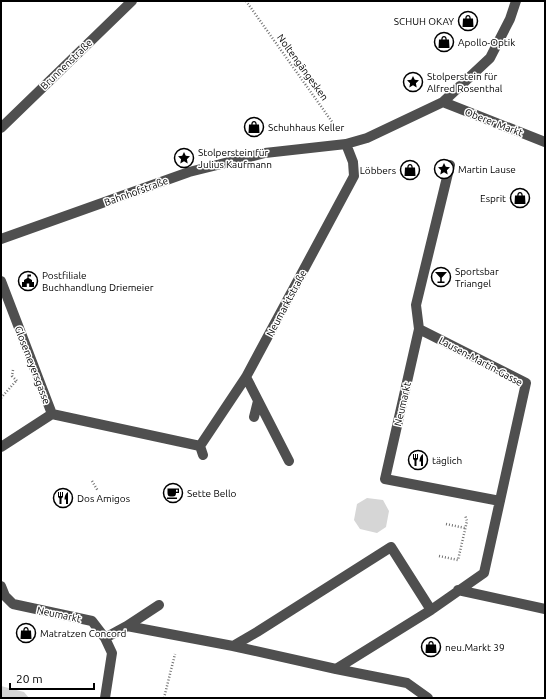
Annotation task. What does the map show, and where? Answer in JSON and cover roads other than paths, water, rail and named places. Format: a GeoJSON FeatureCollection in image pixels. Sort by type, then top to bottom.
{"type":"FeatureCollection","features":[{"type":"Feature","properties":{"kind":"street","name":"Brunnenstraße"},"geometry":{"type":"LineString","coordinates":[[1,128],[132,1]]}},
{"type":"Feature","properties":{"kind":"street"},"geometry":{"type":"LineString","coordinates":[[346,144],[367,138],[443,102],[490,58],[510,19],[516,1]]}},
{"type":"Feature","properties":{"kind":"street","name":"Oberer Markt"},"geometry":{"type":"LineString","coordinates":[[443,102],[545,142]]}},
{"type":"Feature","properties":{"kind":"street","name":"Bahnhofstraße"},"geometry":{"type":"LineString","coordinates":[[1,239],[189,172],[265,153],[346,144]]}},
{"type":"Feature","properties":{"kind":"street","name":"Neumarktstraße"},"geometry":{"type":"LineString","coordinates":[[52,414],[202,451],[246,377],[354,176],[353,162],[346,144]]}},
{"type":"Feature","properties":{"kind":"street"},"geometry":{"type":"LineString","coordinates":[[419,329],[416,306],[450,165]]}},
{"type":"Feature","properties":{"kind":"street","name":"Glosemeyersgasse"},"geometry":{"type":"LineString","coordinates":[[1,281],[52,414],[1,447]]}},
{"type":"Feature","properties":{"kind":"street","name":"Neumarkt"},"geometry":{"type":"LineString","coordinates":[[419,329],[385,479],[500,501]]}},
{"type":"Feature","properties":{"kind":"street","name":"Lausen-Martin-Gasse"},"geometry":{"type":"LineString","coordinates":[[336,669],[431,610],[484,573],[526,383],[419,329]]}},
{"type":"Feature","properties":{"kind":"street"},"geometry":{"type":"LineString","coordinates":[[246,377],[289,461]]}},
{"type":"Feature","properties":{"kind":"street"},"geometry":{"type":"LineString","coordinates":[[254,416],[258,401]]}},
{"type":"Feature","properties":{"kind":"street"},"geometry":{"type":"LineString","coordinates":[[233,646],[258,632],[391,547],[431,610]]}},
{"type":"Feature","properties":{"kind":"street","name":"Neumarkt"},"geometry":{"type":"LineString","coordinates":[[1,586],[3,595],[13,604],[92,621],[105,638],[112,653],[105,698]]}},
{"type":"Feature","properties":{"kind":"street"},"geometry":{"type":"LineString","coordinates":[[458,590],[545,609]]}},
{"type":"Feature","properties":{"kind":"street"},"geometry":{"type":"LineString","coordinates":[[105,638],[127,626],[159,605]]}},
{"type":"Feature","properties":{"kind":"street"},"geometry":{"type":"LineString","coordinates":[[127,626],[233,646],[406,683],[428,698]]}},
{"type":"Feature","properties":{"kind":"place","name":"SCHUH OKAY"},"geometry":{"type":"Point","coordinates":[468,21]}},
{"type":"Feature","properties":{"kind":"place","name":"Apollo-Optik"},"geometry":{"type":"Point","coordinates":[444,42]}},
{"type":"Feature","properties":{"kind":"place","name":"Stolperstein für Alfred Rosenthal"},"geometry":{"type":"Point","coordinates":[413,82]}},
{"type":"Feature","properties":{"kind":"place","name":"Schuhhaus Keller"},"geometry":{"type":"Point","coordinates":[254,127]}},
{"type":"Feature","properties":{"kind":"place","name":"Stolperstein für Julius Kaufmann"},"geometry":{"type":"Point","coordinates":[184,158]}},
{"type":"Feature","properties":{"kind":"place","name":"Martin Lause"},"geometry":{"type":"Point","coordinates":[444,169]}},
{"type":"Feature","properties":{"kind":"place","name":"Löbbers"},"geometry":{"type":"Point","coordinates":[410,170]}},
{"type":"Feature","properties":{"kind":"place","name":"Esprit"},"geometry":{"type":"Point","coordinates":[520,198]}},
{"type":"Feature","properties":{"kind":"place","name":"Sportsbar Triangel"},"geometry":{"type":"Point","coordinates":[441,277]}},
{"type":"Feature","properties":{"kind":"place","name":"Postfiliale Buchhandlung Driemeier"},"geometry":{"type":"Point","coordinates":[28,281]}},
{"type":"Feature","properties":{"kind":"place","name":"täglich"},"geometry":{"type":"Point","coordinates":[418,460]}},
{"type":"Feature","properties":{"kind":"place","name":"Sette Bello"},"geometry":{"type":"Point","coordinates":[173,493]}},
{"type":"Feature","properties":{"kind":"place","name":"Dos Amigos"},"geometry":{"type":"Point","coordinates":[63,498]}},
{"type":"Feature","properties":{"kind":"place","name":"Matratzen Concord"},"geometry":{"type":"Point","coordinates":[26,633]}},
{"type":"Feature","properties":{"kind":"place","name":"neu.Markt 39"},"geometry":{"type":"Point","coordinates":[431,647]}}]}
